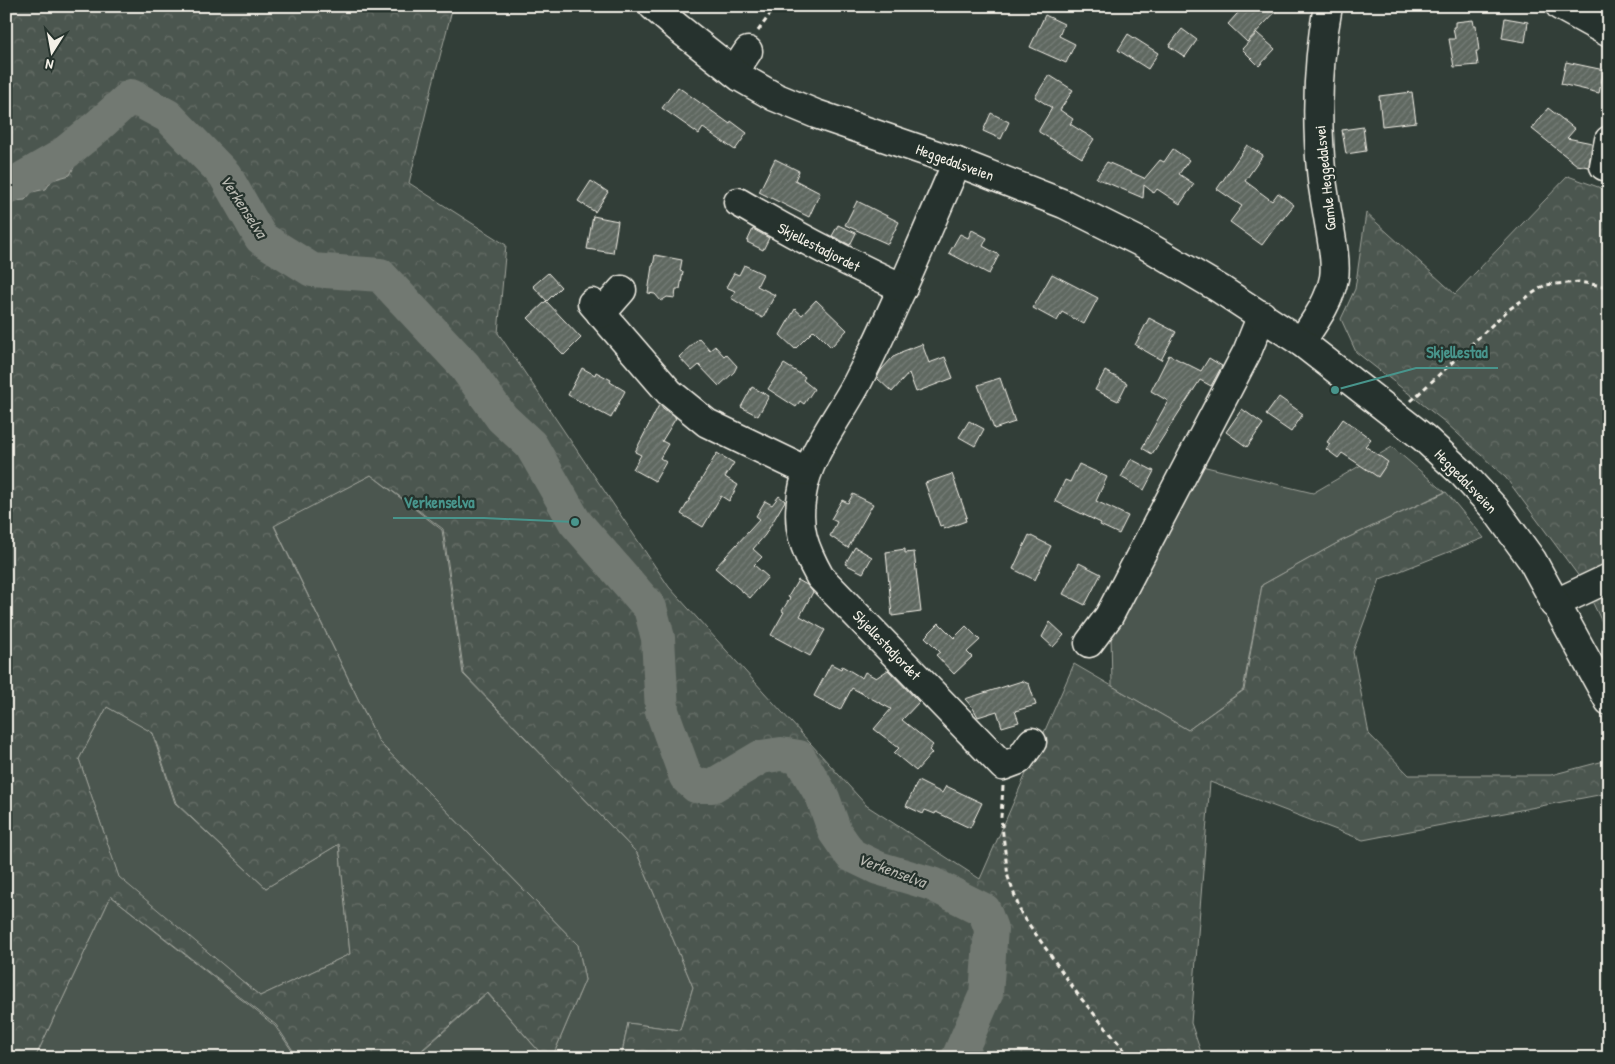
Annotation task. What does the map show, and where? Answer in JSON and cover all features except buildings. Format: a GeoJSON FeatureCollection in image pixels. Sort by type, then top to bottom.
{"type":"FeatureCollection","features":[{"type":"Feature","properties":{"kind":"street","name":"Heggedalsveien"},"geometry":{"type":"LineString","coordinates":[[653,6],[677,27],[741,62],[775,97],[816,114],[957,162],[1073,208],[1144,244],[1301,342],[1424,438],[1463,474],[1495,510],[1532,560],[1554,604],[1609,701]]}},
{"type":"Feature","properties":{"kind":"street","name":"Gamle Heggedalsvei"},"geometry":{"type":"LineString","coordinates":[[1301,342],[1324,309],[1332,290],[1335,275],[1335,260],[1322,180],[1319,133],[1319,72],[1328,6]]}},
{"type":"Feature","properties":{"kind":"street"},"geometry":{"type":"LineString","coordinates":[[1560,6],[1609,33]]}},
{"type":"Feature","properties":{"kind":"street","name":"Skjellestadjordet"},"geometry":{"type":"LineString","coordinates":[[957,162],[903,288],[856,384],[807,471],[800,514],[801,536],[808,555],[820,577],[1003,766]]}},
{"type":"Feature","properties":{"kind":"street","name":"Skjellestadjordet"},"geometry":{"type":"LineString","coordinates":[[738,202],[783,228],[903,288]]}},
{"type":"Feature","properties":{"kind":"street"},"geometry":{"type":"LineString","coordinates":[[622,290],[597,308],[669,392],[707,423],[807,471]]}},
{"type":"Feature","properties":{"kind":"street"},"geometry":{"type":"LineString","coordinates":[[1089,643],[1109,616],[1247,352],[1262,316]]}},
{"type":"Feature","properties":{"kind":"street"},"geometry":{"type":"LineString","coordinates":[[1554,604],[1609,578]]}},
{"type":"Feature","properties":{"kind":"street"},"geometry":{"type":"LineString","coordinates":[[1003,766],[1019,760],[1032,742]]}},
{"type":"Feature","properties":{"kind":"path"},"geometry":{"type":"LineString","coordinates":[[741,62],[756,33],[776,6]]}},
{"type":"Feature","properties":{"kind":"path"},"geometry":{"type":"LineString","coordinates":[[1413,399],[1508,310],[1545,285],[1579,282],[1609,286]]}},
{"type":"Feature","properties":{"kind":"path"},"geometry":{"type":"LineString","coordinates":[[1003,766],[1002,817],[1008,877],[1021,913],[1079,996],[1131,1058]]}},
{"type":"Feature","properties":{"kind":"green space"},"geometry":{"type":"Polygon","coordinates":[[[6,6],[453,6],[409,183],[506,245],[498,333],[669,587],[867,806],[980,879],[1074,664],[1188,730],[1244,690],[1262,585],[1341,541],[1446,492],[1484,538],[1380,579],[1353,652],[1369,734],[1409,775],[1551,775],[1604,761],[1609,779],[1609,793],[1363,840],[1210,782],[1191,1023],[1203,1058],[621,1058],[628,1023],[680,1030],[693,987],[637,853],[464,674],[443,529],[371,475],[274,526],[379,742],[578,945],[585,980],[552,1058],[545,1058],[487,992],[413,1058],[298,1058],[276,1025],[111,896],[35,1058],[6,1058],[6,140],[12,133],[6,117],[6,6]],[[107,707],[79,759],[119,877],[260,996],[350,954],[339,844],[266,888],[176,803],[153,733],[107,707]]]}},
{"type":"Feature","properties":{"kind":"green space"},"geometry":{"type":"Polygon","coordinates":[[[1568,176],[1609,191],[1609,637],[1583,582],[1506,478],[1445,422],[1356,352],[1341,319],[1355,289],[1366,213],[1455,294],[1568,176]]]}},
{"type":"Feature","properties":{"kind":"green space"},"geometry":{"type":"Polygon","coordinates":[[[1392,447],[1445,492],[1341,541],[1262,585],[1243,690],[1188,730],[1112,686],[1111,632],[1202,466],[1313,493],[1392,447]]]}},
{"type":"Feature","properties":{"kind":"green space"},"geometry":{"type":"Polygon","coordinates":[[[371,475],[442,530],[463,674],[637,853],[693,987],[680,1030],[628,1023],[621,1058],[552,1058],[585,980],[578,945],[379,742],[274,525],[371,475]]]}},
{"type":"Feature","properties":{"kind":"green space"},"geometry":{"type":"Polygon","coordinates":[[[107,707],[152,732],[175,803],[266,888],[339,844],[350,954],[260,996],[119,878],[79,759],[107,707]]]}},
{"type":"Feature","properties":{"kind":"green space"},"geometry":{"type":"Polygon","coordinates":[[[111,896],[275,1026],[297,1058],[35,1058],[111,896]]]}},
{"type":"Feature","properties":{"kind":"green space"},"geometry":{"type":"Polygon","coordinates":[[[487,993],[545,1058],[414,1058],[487,993]]]}},
{"type":"Feature","properties":{"kind":"shaded area"},"geometry":{"type":"Polygon","coordinates":[[[89,123],[98,126],[101,131],[93,149],[74,167],[70,175],[52,180],[46,189],[32,192],[25,200],[12,201],[6,199],[6,172],[19,167],[32,156],[62,142],[89,123]]]}},
{"type":"Feature","properties":{"kind":"waterway","name":"Verkenselva"},"geometry":{"type":"LineString","coordinates":[[6,186],[10,186],[60,157],[131,96],[168,116],[225,175],[261,238],[312,270],[380,275],[464,365],[502,418],[531,445],[575,522],[650,608],[658,638],[662,711],[686,777],[696,786],[712,786],[761,757],[781,754],[799,757],[823,798],[835,832],[851,855],[878,868],[932,884],[984,910],[991,929],[986,994],[958,1058]]}},
{"type":"Feature","properties":{"kind":"place","name":"Skjellestad"},"geometry":{"type":"Point","coordinates":[1335,390]}},
{"type":"Feature","properties":{"kind":"place","name":"Verkenselva"},"geometry":{"type":"Point","coordinates":[575,522]}}]}
